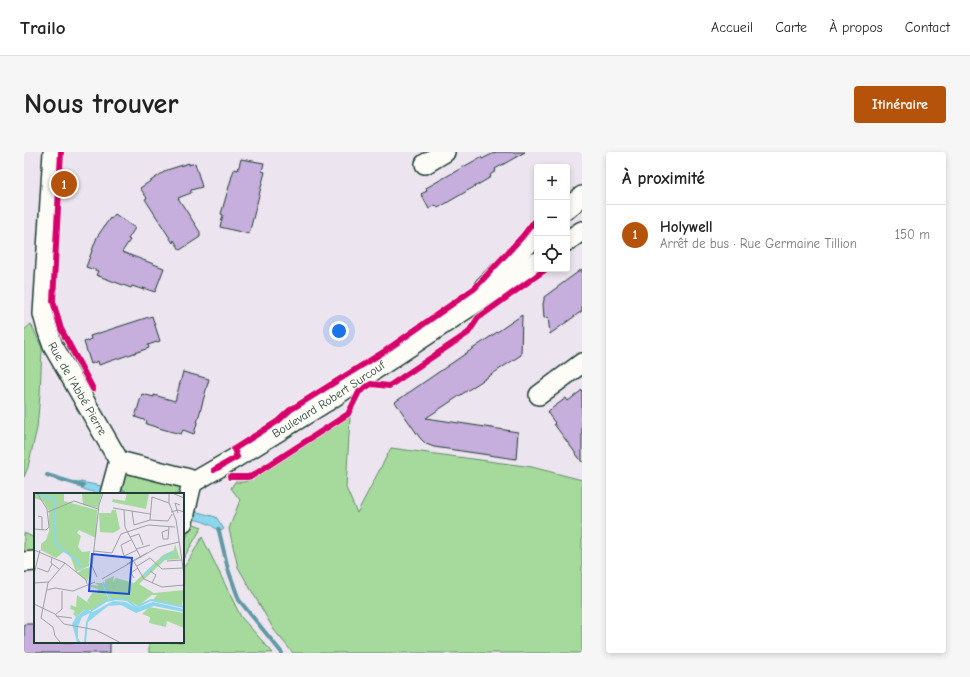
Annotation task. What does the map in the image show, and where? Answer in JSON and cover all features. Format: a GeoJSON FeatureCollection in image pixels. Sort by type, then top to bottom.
{"type":"FeatureCollection","features":[{"type":"Feature","properties":{"kind":"street","name":"Rue de l'Abbé Pierre"},"geometry":{"type":"LineString","coordinates":[[53,152],[43,314],[53,346],[116,468]]}},
{"type":"Feature","properties":{"kind":"street"},"geometry":{"type":"LineString","coordinates":[[425,164],[445,152]]}},
{"type":"Feature","properties":{"kind":"street"},"geometry":{"type":"LineString","coordinates":[[570,206],[582,196]]}},
{"type":"Feature","properties":{"kind":"street"},"geometry":{"type":"LineString","coordinates":[[570,239],[582,231]]}},
{"type":"Feature","properties":{"kind":"street","name":"Boulevard Robert Surcouf"},"geometry":{"type":"LineString","coordinates":[[461,311],[534,239]]}},
{"type":"Feature","properties":{"kind":"street","name":"Boulevard Robert Surcouf"},"geometry":{"type":"LineString","coordinates":[[190,489],[237,457],[326,402],[534,264]]}},
{"type":"Feature","properties":{"kind":"street"},"geometry":{"type":"LineString","coordinates":[[539,395],[582,363]]}},
{"type":"Feature","properties":{"kind":"street"},"geometry":{"type":"LineString","coordinates":[[110,493],[116,468],[189,479],[190,489],[184,517]]}},
{"type":"Feature","properties":{"kind":"street"},"geometry":{"type":"LineString","coordinates":[[24,562],[34,561]]}},
{"type":"Feature","properties":{"kind":"green space"},"geometry":{"type":"Polygon","coordinates":[[[31,324],[42,348],[40,394],[37,428],[28,467],[24,477],[24,330],[31,324]]]}},
{"type":"Feature","properties":{"kind":"green space"},"geometry":{"type":"Polygon","coordinates":[[[350,417],[346,488],[357,513],[391,448],[532,467],[582,480],[582,653],[293,653],[274,630],[238,567],[229,529],[240,500],[231,488],[235,482],[244,482],[254,479],[350,417]]]}},
{"type":"Feature","properties":{"kind":"green space"},"geometry":{"type":"Polygon","coordinates":[[[123,472],[180,483],[183,488],[182,493],[132,493],[119,489],[123,472]]]}},
{"type":"Feature","properties":{"kind":"green space"},"geometry":{"type":"Polygon","coordinates":[[[191,523],[202,527],[184,557],[184,546],[191,523]]]}},
{"type":"Feature","properties":{"kind":"green space"},"geometry":{"type":"Polygon","coordinates":[[[24,533],[34,538],[34,553],[24,555],[24,533]]]}},
{"type":"Feature","properties":{"kind":"green space"},"geometry":{"type":"Polygon","coordinates":[[[202,537],[241,617],[273,653],[149,653],[149,643],[184,643],[184,567],[202,537]]]}},
{"type":"Feature","properties":{"kind":"water"},"geometry":{"type":"Polygon","coordinates":[[[80,482],[132,493],[95,493],[78,487],[80,482]]]}},
{"type":"Feature","properties":{"kind":"water"},"geometry":{"type":"Polygon","coordinates":[[[184,508],[216,517],[224,529],[219,532],[211,525],[184,517],[184,508]]]}},
{"type":"Feature","properties":{"kind":"building"},"geometry":{"type":"Polygon","coordinates":[[[496,152],[525,152],[495,169],[496,171],[490,175],[491,177],[438,208],[436,205],[429,209],[421,194],[427,191],[426,188],[481,157],[482,159],[496,152]]]}},
{"type":"Feature","properties":{"kind":"building"},"geometry":{"type":"Polygon","coordinates":[[[241,159],[264,163],[262,171],[265,172],[249,234],[220,227],[223,215],[221,214],[234,169],[238,170],[241,159]]]}},
{"type":"Feature","properties":{"kind":"building"},"geometry":{"type":"Polygon","coordinates":[[[189,163],[189,165],[195,163],[202,187],[191,190],[191,193],[178,198],[200,232],[200,237],[180,250],[174,240],[173,243],[145,199],[147,198],[140,188],[167,170],[189,163]]]}},
{"type":"Feature","properties":{"kind":"building"},"geometry":{"type":"Polygon","coordinates":[[[115,214],[135,228],[128,239],[130,240],[122,252],[164,268],[155,292],[132,286],[131,288],[96,275],[98,271],[86,267],[97,237],[110,218],[111,219],[115,214]]]}},
{"type":"Feature","properties":{"kind":"building"},"geometry":{"type":"Polygon","coordinates":[[[582,269],[582,311],[550,334],[548,317],[544,318],[544,297],[582,269]]]}},
{"type":"Feature","properties":{"kind":"building"},"geometry":{"type":"Polygon","coordinates":[[[522,315],[521,355],[426,418],[518,432],[516,459],[434,447],[426,444],[420,438],[395,402],[522,315]]]}},
{"type":"Feature","properties":{"kind":"building"},"geometry":{"type":"Polygon","coordinates":[[[152,316],[160,341],[148,345],[149,348],[99,365],[98,361],[91,364],[84,342],[91,339],[90,336],[152,316]]]}},
{"type":"Feature","properties":{"kind":"building"},"geometry":{"type":"Polygon","coordinates":[[[183,372],[209,379],[194,434],[183,430],[181,434],[169,431],[146,424],[147,421],[135,417],[142,394],[154,397],[154,395],[175,401],[183,372]]]}},
{"type":"Feature","properties":{"kind":"building"},"geometry":{"type":"Polygon","coordinates":[[[582,390],[582,462],[547,412],[566,398],[568,401],[582,390]]]}},
{"type":"Feature","properties":{"kind":"building"},"geometry":{"type":"Polygon","coordinates":[[[24,624],[34,624],[34,643],[110,643],[110,653],[24,653],[24,624]]]}},
{"type":"Feature","properties":{"kind":"waterway"},"geometry":{"type":"LineString","coordinates":[[47,475],[83,486]]}},
{"type":"Feature","properties":{"kind":"waterway"},"geometry":{"type":"LineString","coordinates":[[218,529],[228,569],[239,600],[282,653]]}},
{"type":"Feature","properties":{"kind":"cycle path"},"geometry":{"type":"LineString","coordinates":[[61,152],[53,301],[61,329],[93,389]]}},
{"type":"Feature","properties":{"kind":"cycle path"},"geometry":{"type":"LineString","coordinates":[[214,470],[237,457],[234,449],[278,421],[290,410],[385,351],[475,288],[534,222]]}},
{"type":"Feature","properties":{"kind":"cycle path"},"geometry":{"type":"LineString","coordinates":[[230,477],[252,476],[348,414],[359,392],[371,384],[389,386],[468,333],[478,318],[542,272]]}},
{"type":"Feature","properties":{"kind":"place","name":"Holywell"},"geometry":{"type":"Point","coordinates":[64,184]}}]}
